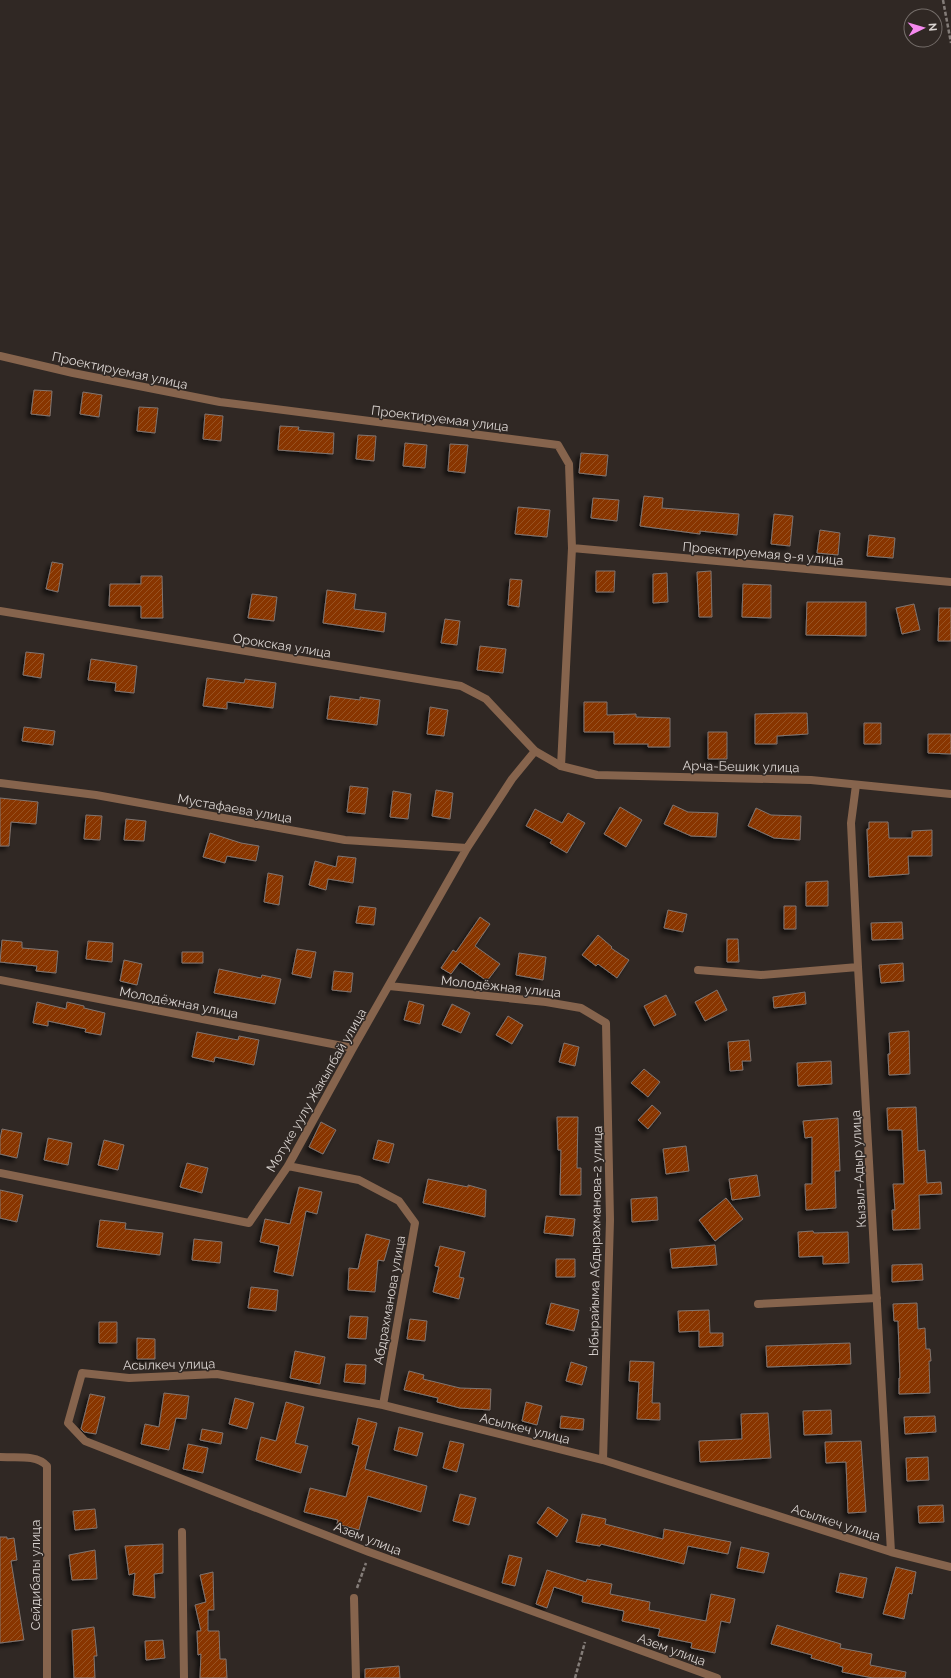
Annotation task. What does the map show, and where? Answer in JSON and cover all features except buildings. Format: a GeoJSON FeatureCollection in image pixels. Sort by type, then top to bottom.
{"type":"FeatureCollection","features":[{"type":"Feature","properties":{"kind":"street","name":"Проектируемая улица"},"geometry":{"type":"LineString","coordinates":[[0,356],[72,373],[220,402],[558,445],[569,464],[572,548],[561,766]]}},
{"type":"Feature","properties":{"kind":"street","name":"Проектируемая 9-я улица"},"geometry":{"type":"LineString","coordinates":[[572,548],[951,582]]}},
{"type":"Feature","properties":{"kind":"street","name":"Орокская улица"},"geometry":{"type":"LineString","coordinates":[[0,611],[460,686],[486,699],[535,752]]}},
{"type":"Feature","properties":{"kind":"street","name":"Арча-Бешик улица"},"geometry":{"type":"LineString","coordinates":[[535,752],[561,766],[597,775],[811,780],[951,794]]}},
{"type":"Feature","properties":{"kind":"street","name":"Мотуке уулу Жакыпбай улица"},"geometry":{"type":"LineString","coordinates":[[0,1173],[250,1223],[288,1166],[353,1048],[467,848],[512,779],[535,752]]}},
{"type":"Feature","properties":{"kind":"street","name":"Мустафаева улица"},"geometry":{"type":"LineString","coordinates":[[0,783],[96,795],[345,840],[467,848]]}},
{"type":"Feature","properties":{"kind":"street","name":"Кызыл-Адыр улица"},"geometry":{"type":"LineString","coordinates":[[856,785],[851,823],[891,1552]]}},
{"type":"Feature","properties":{"kind":"street"},"geometry":{"type":"LineString","coordinates":[[698,970],[762,975],[858,967]]}},
{"type":"Feature","properties":{"kind":"street","name":"Молодёжная улица"},"geometry":{"type":"LineString","coordinates":[[0,980],[353,1048]]}},
{"type":"Feature","properties":{"kind":"street","name":"Молодёжная улица"},"geometry":{"type":"LineString","coordinates":[[389,986],[546,1002],[581,1008],[606,1023]]}},
{"type":"Feature","properties":{"kind":"street","name":"Ыбырайыма Абдырахманова-2 улица"},"geometry":{"type":"LineString","coordinates":[[603,1460],[610,1220],[606,1023]]}},
{"type":"Feature","properties":{"kind":"street","name":"Абдрахманова улица"},"geometry":{"type":"LineString","coordinates":[[288,1166],[358,1180],[399,1201],[415,1223],[383,1405]]}},
{"type":"Feature","properties":{"kind":"street"},"geometry":{"type":"LineString","coordinates":[[758,1304],[877,1298]]}},
{"type":"Feature","properties":{"kind":"street","name":"Асылкеч улица"},"geometry":{"type":"LineString","coordinates":[[82,1373],[129,1378],[217,1374],[383,1405],[603,1460],[891,1552],[951,1567]]}},
{"type":"Feature","properties":{"kind":"street","name":"Азем улица"},"geometry":{"type":"LineString","coordinates":[[82,1373],[68,1423],[85,1441],[369,1552],[717,1678]]}},
{"type":"Feature","properties":{"kind":"street","name":"Сейдибалы улица"},"geometry":{"type":"LineString","coordinates":[[0,1457],[40,1460],[47,1466],[48,1678]]}},
{"type":"Feature","properties":{"kind":"street"},"geometry":{"type":"LineString","coordinates":[[182,1532],[184,1678]]}},
{"type":"Feature","properties":{"kind":"street"},"geometry":{"type":"LineString","coordinates":[[354,1598],[356,1678]]}},
{"type":"Feature","properties":{"kind":"path"},"geometry":{"type":"LineString","coordinates":[[943,0],[951,43]]}},
{"type":"Feature","properties":{"kind":"path"},"geometry":{"type":"LineString","coordinates":[[354,1598],[369,1552]]}},
{"type":"Feature","properties":{"kind":"path"},"geometry":{"type":"LineString","coordinates":[[575,1678],[588,1632]]}}]}
